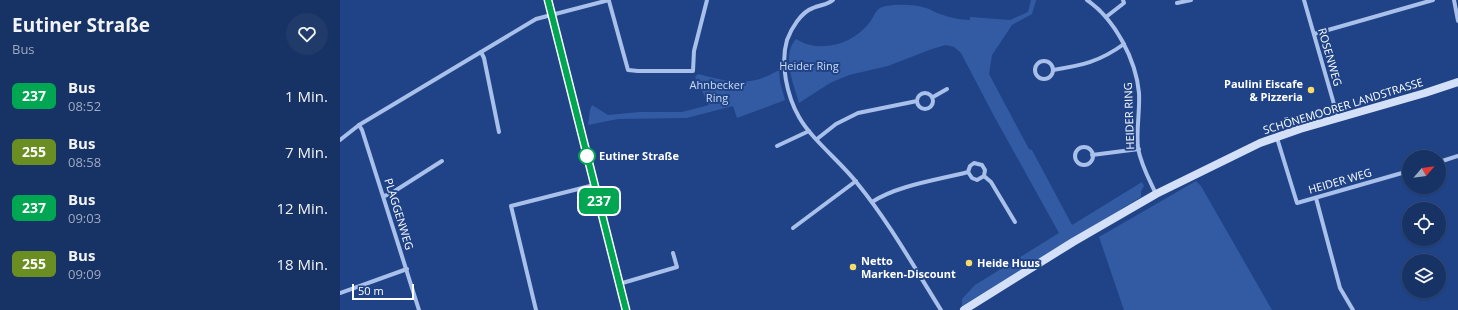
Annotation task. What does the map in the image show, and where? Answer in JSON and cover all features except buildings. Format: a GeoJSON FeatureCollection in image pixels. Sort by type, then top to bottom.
{"type":"FeatureCollection","features":[{"type":"Feature","properties":{"kind":"street"},"geometry":{"type":"LineString","coordinates":[[548,0],[626,310]]}},
{"type":"Feature","properties":{"kind":"street"},"geometry":{"type":"LineString","coordinates":[[340,140],[359,125],[536,19],[609,0],[628,70],[693,71],[694,51],[707,0]]}},
{"type":"Feature","properties":{"kind":"street"},"geometry":{"type":"LineString","coordinates":[[833,0],[826,4],[811,8],[804,14],[791,31],[786,46],[785,70],[789,93],[798,116],[809,131],[856,181],[872,202],[941,310]]}},
{"type":"Feature","properties":{"kind":"street","name":"HEIDER RING"},"geometry":{"type":"LineString","coordinates":[[1087,0],[1106,17],[1130,55],[1138,81],[1138,149],[1141,161],[1156,194]]}},
{"type":"Feature","properties":{"kind":"street"},"geometry":{"type":"LineString","coordinates":[[1106,17],[1124,3],[1124,0]]}},
{"type":"Feature","properties":{"kind":"street"},"geometry":{"type":"LineString","coordinates":[[1177,3],[1191,0]]}},
{"type":"Feature","properties":{"kind":"street","name":"ROSENWEG"},"geometry":{"type":"LineString","coordinates":[[1304,0],[1338,118]]}},
{"type":"Feature","properties":{"kind":"street"},"geometry":{"type":"LineString","coordinates":[[1314,34],[1433,0]]}},
{"type":"Feature","properties":{"kind":"street"},"geometry":{"type":"LineString","coordinates":[[1454,0],[1458,21]]}},
{"type":"Feature","properties":{"kind":"street"},"geometry":{"type":"LineString","coordinates":[[1053,70],[1096,61],[1124,44]]}},
{"type":"Feature","properties":{"kind":"street"},"geometry":{"type":"LineString","coordinates":[[481,52],[484,58],[499,132]]}},
{"type":"Feature","properties":{"kind":"street"},"geometry":{"type":"LineString","coordinates":[[1040,62],[1046,62],[1051,64],[1053,70],[1049,78],[1044,79],[1036,75],[1035,70],[1040,62]]}},
{"type":"Feature","properties":{"kind":"street","name":"SCHÖNEMOORER LANDSTRASSE"},"geometry":{"type":"LineString","coordinates":[[964,310],[1073,242],[1156,194],[1230,157],[1276,136],[1458,82]]}},
{"type":"Feature","properties":{"kind":"street"},"geometry":{"type":"LineString","coordinates":[[933,97],[947,89]]}},
{"type":"Feature","properties":{"kind":"street"},"geometry":{"type":"LineString","coordinates":[[923,92],[929,93],[933,97],[934,102],[929,108],[921,108],[917,101],[923,92]]}},
{"type":"Feature","properties":{"kind":"street"},"geometry":{"type":"LineString","coordinates":[[817,139],[830,128],[858,113],[917,101]]}},
{"type":"Feature","properties":{"kind":"street","name":"PLAGGENWEG"},"geometry":{"type":"LineString","coordinates":[[359,125],[384,196],[419,310]]}},
{"type":"Feature","properties":{"kind":"street"},"geometry":{"type":"LineString","coordinates":[[777,146],[809,131]]}},
{"type":"Feature","properties":{"kind":"street","name":"HEIDER WEG"},"geometry":{"type":"LineString","coordinates":[[1276,136],[1297,203],[1402,173]]}},
{"type":"Feature","properties":{"kind":"street"},"geometry":{"type":"LineString","coordinates":[[1082,148],[1090,150],[1092,155],[1091,161],[1084,165],[1078,163],[1075,158],[1076,153],[1082,148]]}},
{"type":"Feature","properties":{"kind":"street"},"geometry":{"type":"LineString","coordinates":[[1092,155],[1138,149]]}},
{"type":"Feature","properties":{"kind":"street"},"geometry":{"type":"LineString","coordinates":[[1446,160],[1458,156]]}},
{"type":"Feature","properties":{"kind":"street"},"geometry":{"type":"LineString","coordinates":[[384,196],[390,194],[442,161]]}},
{"type":"Feature","properties":{"kind":"street"},"geometry":{"type":"LineString","coordinates":[[872,202],[884,195],[902,188],[968,172],[972,164],[977,163],[984,168],[984,176]]}},
{"type":"Feature","properties":{"kind":"street"},"geometry":{"type":"LineString","coordinates":[[968,172],[970,177],[975,180],[984,176]]}},
{"type":"Feature","properties":{"kind":"street"},"geometry":{"type":"LineString","coordinates":[[984,176],[994,185],[1015,222]]}},
{"type":"Feature","properties":{"kind":"street"},"geometry":{"type":"LineString","coordinates":[[793,228],[856,181]]}},
{"type":"Feature","properties":{"kind":"street"},"geometry":{"type":"LineString","coordinates":[[536,310],[511,206],[594,185]]}},
{"type":"Feature","properties":{"kind":"street"},"geometry":{"type":"LineString","coordinates":[[1316,198],[1340,288],[1353,310]]}},
{"type":"Feature","properties":{"kind":"street"},"geometry":{"type":"LineString","coordinates":[[619,284],[677,267],[673,253]]}},
{"type":"Feature","properties":{"kind":"street"},"geometry":{"type":"LineString","coordinates":[[340,293],[407,270]]}},
{"type":"Feature","properties":{"kind":"green space","name":"Heider Ring"},"geometry":{"type":"Polygon","coordinates":[[[1031,0],[1036,0],[1032,14],[1012,25],[992,55],[989,74],[1072,225],[1142,182],[1144,186],[1141,191],[1141,197],[962,306],[962,299],[975,285],[1059,233],[961,53],[954,47],[946,45],[932,49],[888,66],[849,75],[830,83],[799,103],[790,70],[789,53],[796,39],[808,45],[827,46],[835,45],[851,39],[870,22],[880,8],[883,7],[911,5],[959,19],[970,20],[970,17],[1010,20],[1028,12],[1031,0]]]}},
{"type":"Feature","properties":{"kind":"green space","name":"Ahnbecker Ring"},"geometry":{"type":"Polygon","coordinates":[[[779,70],[780,82],[785,100],[737,118],[733,106],[687,118],[618,119],[588,125],[592,105],[608,115],[639,112],[682,112],[709,105],[695,77],[698,74],[739,82],[768,76],[779,70]]]}},
{"type":"Feature","properties":{"kind":"green space"},"geometry":{"type":"Polygon","coordinates":[[[1196,181],[1201,186],[1272,310],[1124,310],[1099,237],[1196,181]]]}},
{"type":"Feature","properties":{"kind":"bus line","name":"237"},"geometry":{"type":"LineString","coordinates":[[548,0],[626,310]]}},
{"type":"Feature","properties":{"kind":"place","name":"Paulini Eiscafe & Pizzeria"},"geometry":{"type":"Point","coordinates":[1311,90]}},
{"type":"Feature","properties":{"kind":"place","name":"Eutiner Straße"},"geometry":{"type":"Point","coordinates":[587,156]}},
{"type":"Feature","properties":{"kind":"place","name":"Heide Huus"},"geometry":{"type":"Point","coordinates":[969,263]}},
{"type":"Feature","properties":{"kind":"place","name":"Netto Marken-Discount"},"geometry":{"type":"Point","coordinates":[853,267]}}]}
